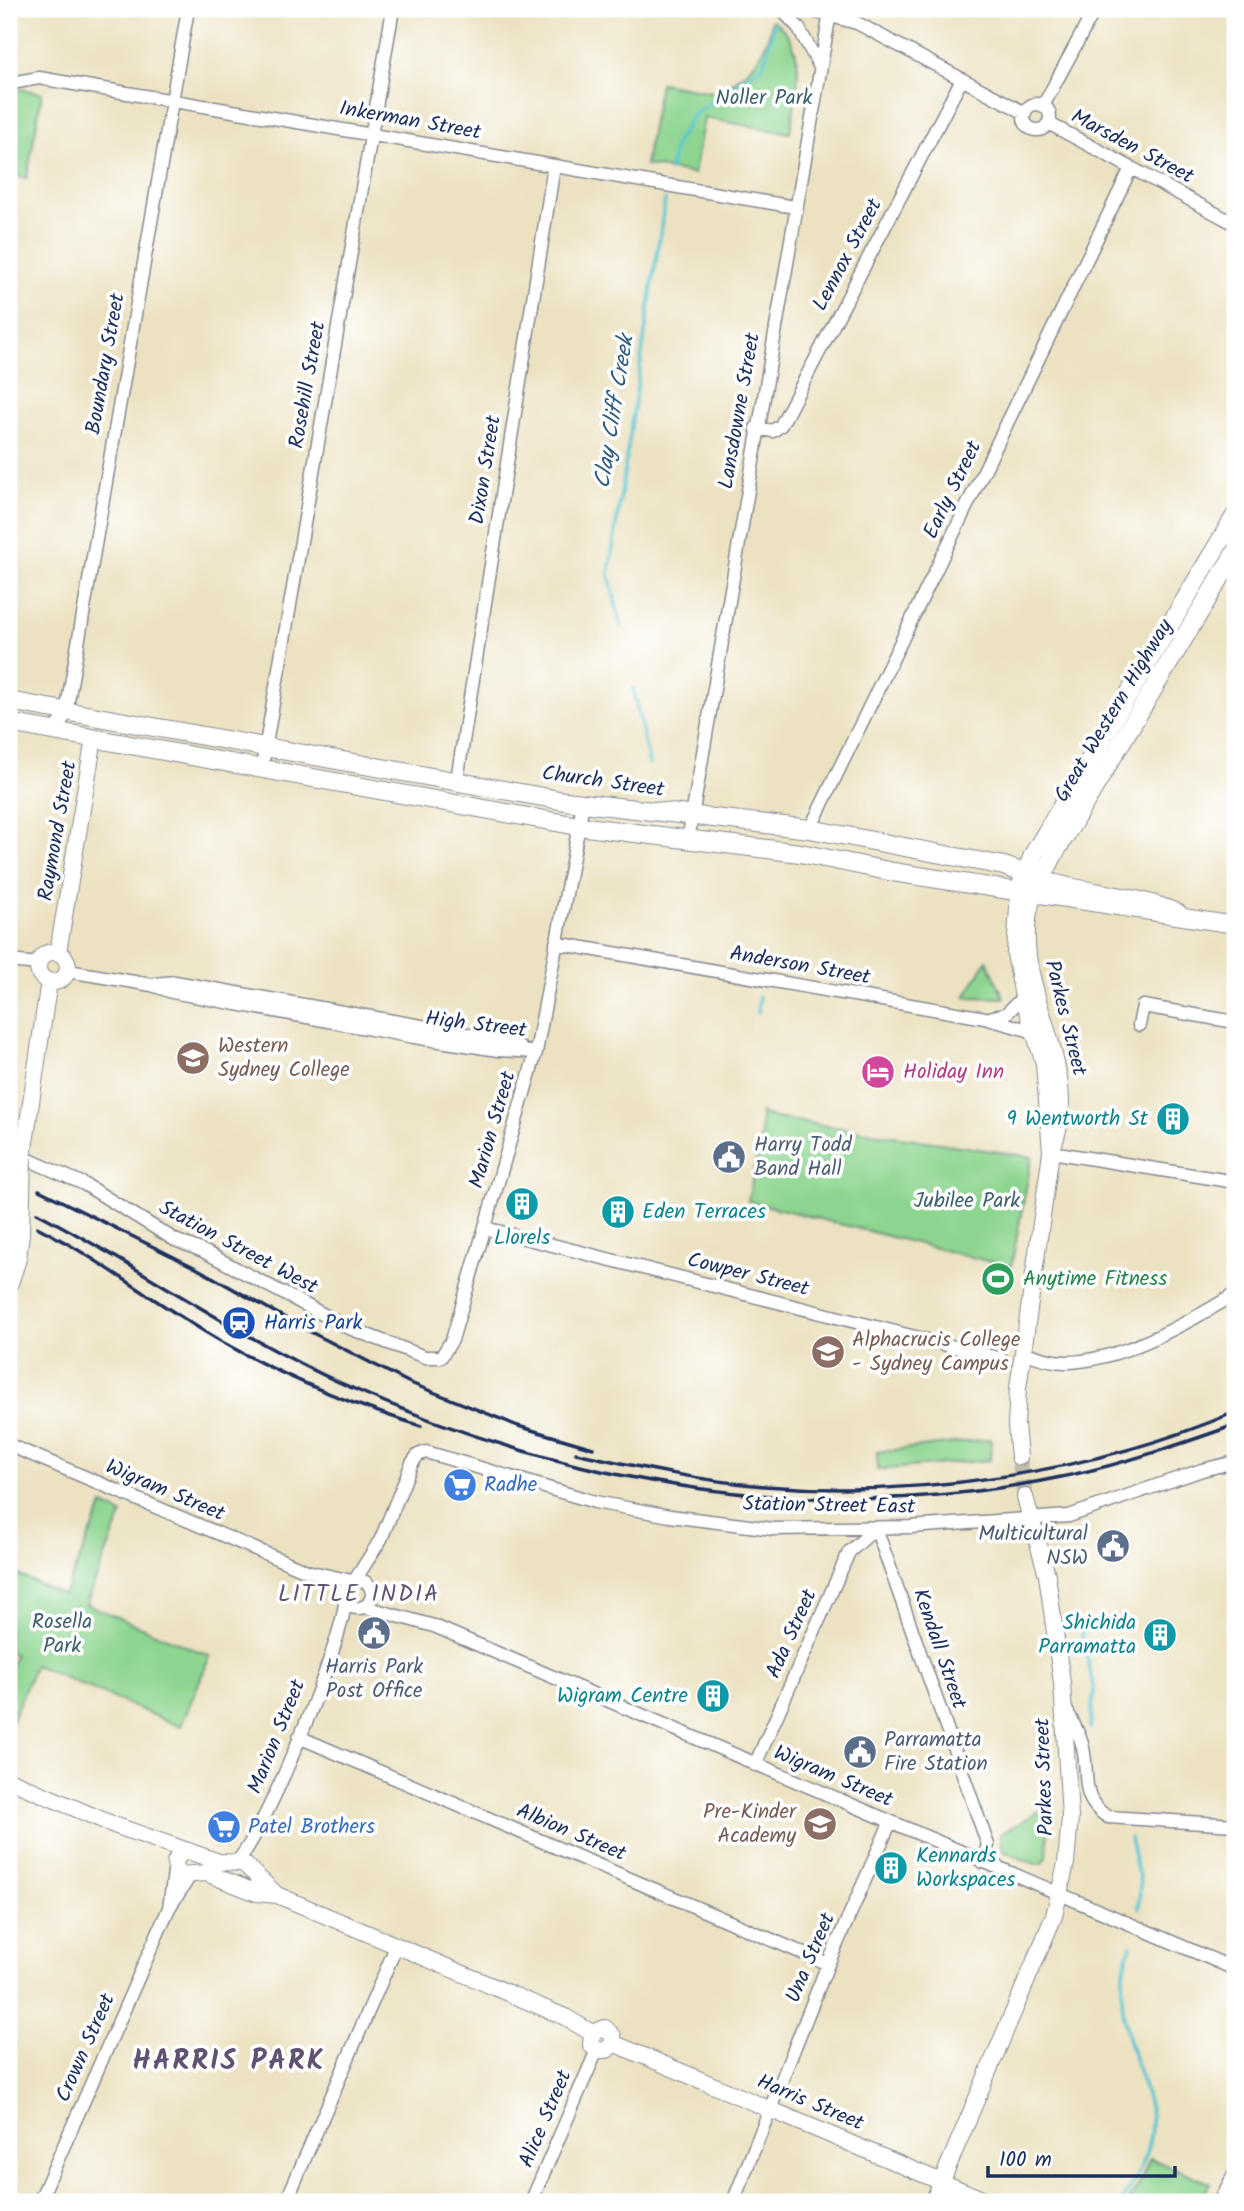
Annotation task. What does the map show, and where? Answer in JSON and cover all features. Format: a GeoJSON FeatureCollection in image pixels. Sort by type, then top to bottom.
{"type":"FeatureCollection","features":[{"type":"Feature","properties":{"kind":"highway","name":"Great Western Highway"},"geometry":{"type":"LineString","coordinates":[[1030,885],[1034,853],[1235,516]]}},
{"type":"Feature","properties":{"kind":"highway","name":"Great Western Highway"},"geometry":{"type":"LineString","coordinates":[[1030,885],[1235,553]]}},
{"type":"Feature","properties":{"kind":"highway","name":"Church Street"},"geometry":{"type":"LineString","coordinates":[[9,701],[68,705],[92,717],[583,804],[810,829],[1004,866],[1030,885]]}},
{"type":"Feature","properties":{"kind":"highway","name":"Church Street"},"geometry":{"type":"LineString","coordinates":[[9,723],[578,826],[1030,885]]}},
{"type":"Feature","properties":{"kind":"main road","name":"Raymond Street"},"geometry":{"type":"LineString","coordinates":[[58,952],[94,737]]}},
{"type":"Feature","properties":{"kind":"main road","name":"Church Street"},"geometry":{"type":"LineString","coordinates":[[1030,885],[1159,904],[1188,917],[1235,925]]}},
{"type":"Feature","properties":{"kind":"main road","name":"Parkes Street"},"geometry":{"type":"LineString","coordinates":[[1019,1457],[1016,1417],[1022,1352],[1051,1152],[1047,1082],[1023,997],[1014,938],[1030,885]]}},
{"type":"Feature","properties":{"kind":"main road","name":"Parkes Street"},"geometry":{"type":"LineString","coordinates":[[1030,885],[1027,950],[1061,1084],[1060,1129],[1051,1152]]}},
{"type":"Feature","properties":{"kind":"main road"},"geometry":{"type":"LineString","coordinates":[[58,952],[67,960],[68,971],[59,981],[49,981],[40,973],[38,964],[46,953],[58,952]]}},
{"type":"Feature","properties":{"kind":"main road"},"geometry":{"type":"LineString","coordinates":[[9,1286],[18,1259],[16,1153],[49,981]]}},
{"type":"Feature","properties":{"kind":"main road","name":"Parkes Street"},"geometry":{"type":"LineString","coordinates":[[933,2202],[1054,1916],[1070,1817],[1063,1705],[1046,1575],[1025,1497]]}},
{"type":"Feature","properties":{"kind":"main road"},"geometry":{"type":"LineString","coordinates":[[9,1780],[114,1825],[223,1863],[245,1867],[277,1895]]}},
{"type":"Feature","properties":{"kind":"main road"},"geometry":{"type":"LineString","coordinates":[[114,1825],[175,1864],[179,1872],[190,1876],[206,1873],[239,1886],[277,1895],[565,2017],[592,2033]]}},
{"type":"Feature","properties":{"kind":"main road"},"geometry":{"type":"LineString","coordinates":[[175,1864],[181,1852],[189,1850]]}},
{"type":"Feature","properties":{"kind":"main road"},"geometry":{"type":"LineString","coordinates":[[239,1886],[247,1882],[245,1867]]}},
{"type":"Feature","properties":{"kind":"main road"},"geometry":{"type":"LineString","coordinates":[[605,2028],[613,2036],[613,2043],[607,2050],[597,2050],[591,2045],[592,2033],[605,2028]]}},
{"type":"Feature","properties":{"kind":"main road","name":"Harris Street"},"geometry":{"type":"LineString","coordinates":[[613,2043],[989,2202]]}},
{"type":"Feature","properties":{"kind":"street","name":"Boundary Street"},"geometry":{"type":"LineString","coordinates":[[68,705],[188,9]]}},
{"type":"Feature","properties":{"kind":"street","name":"Rosehill Street"},"geometry":{"type":"LineString","coordinates":[[262,767],[393,9]]}},
{"type":"Feature","properties":{"kind":"street"},"geometry":{"type":"LineString","coordinates":[[781,9],[798,27],[820,67]]}},
{"type":"Feature","properties":{"kind":"street"},"geometry":{"type":"LineString","coordinates":[[805,9],[830,13],[857,23],[1025,113]]}},
{"type":"Feature","properties":{"kind":"street"},"geometry":{"type":"LineString","coordinates":[[1043,106],[1095,9]]}},
{"type":"Feature","properties":{"kind":"street","name":"Lansdowne Street"},"geometry":{"type":"LineString","coordinates":[[688,840],[756,428],[830,13]]}},
{"type":"Feature","properties":{"kind":"street","name":"Inkerman Street"},"geometry":{"type":"LineString","coordinates":[[17,82],[39,78],[795,207]]}},
{"type":"Feature","properties":{"kind":"street","name":"Lennox Street"},"geometry":{"type":"LineString","coordinates":[[756,428],[773,431],[781,425],[962,79]]}},
{"type":"Feature","properties":{"kind":"street"},"geometry":{"type":"LineString","coordinates":[[1033,105],[1043,106],[1049,114],[1048,123],[1042,128],[1032,129],[1025,121],[1025,113],[1033,105]]}},
{"type":"Feature","properties":{"kind":"street","name":"Marsden Street"},"geometry":{"type":"LineString","coordinates":[[1048,123],[1235,224]]}},
{"type":"Feature","properties":{"kind":"street","name":"Dixon Street"},"geometry":{"type":"LineString","coordinates":[[457,780],[554,166]]}},
{"type":"Feature","properties":{"kind":"street","name":"Early Street"},"geometry":{"type":"LineString","coordinates":[[810,829],[1131,168]]}},
{"type":"Feature","properties":{"kind":"street"},"geometry":{"type":"LineString","coordinates":[[49,731],[60,724],[68,705]]}},
{"type":"Feature","properties":{"kind":"street","name":"Raymond Street"},"geometry":{"type":"LineString","coordinates":[[92,717],[94,737]]}},
{"type":"Feature","properties":{"kind":"street","name":"Marion Street"},"geometry":{"type":"LineString","coordinates":[[441,1357],[452,1340],[536,1052],[583,804]]}},
{"type":"Feature","properties":{"kind":"street","name":"Anderson Street"},"geometry":{"type":"LineString","coordinates":[[556,943],[985,1018],[1035,1032]]}},
{"type":"Feature","properties":{"kind":"street"},"geometry":{"type":"LineString","coordinates":[[9,961],[38,964]]}},
{"type":"Feature","properties":{"kind":"street","name":"High Street"},"geometry":{"type":"LineString","coordinates":[[68,971],[152,985],[175,982],[199,986],[500,1040],[536,1052]]}},
{"type":"Feature","properties":{"kind":"street"},"geometry":{"type":"LineString","coordinates":[[985,1018],[1006,1014],[1023,997]]}},
{"type":"Feature","properties":{"kind":"street"},"geometry":{"type":"LineString","coordinates":[[1139,1025],[1143,1006],[1231,1021]]}},
{"type":"Feature","properties":{"kind":"street"},"geometry":{"type":"LineString","coordinates":[[1051,1152],[1235,1182]]}},
{"type":"Feature","properties":{"kind":"street","name":"Station Street West"},"geometry":{"type":"LineString","coordinates":[[16,1153],[100,1192],[175,1240],[203,1251],[361,1333],[425,1357],[441,1357]]}},
{"type":"Feature","properties":{"kind":"street","name":"Cowper Street"},"geometry":{"type":"LineString","coordinates":[[485,1228],[1002,1359]]}},
{"type":"Feature","properties":{"kind":"street"},"geometry":{"type":"LineString","coordinates":[[1022,1352],[1061,1362],[1098,1356],[1149,1341],[1235,1294]]}},
{"type":"Feature","properties":{"kind":"street","name":"Wigram Street"},"geometry":{"type":"LineString","coordinates":[[9,1445],[307,1571],[354,1581]]}},
{"type":"Feature","properties":{"kind":"street","name":"Station Street East"},"geometry":{"type":"LineString","coordinates":[[381,1539],[412,1463],[422,1452],[436,1453],[595,1502],[670,1516],[774,1529],[876,1528],[1069,1516],[1202,1470],[1235,1462]]}},
{"type":"Feature","properties":{"kind":"street","name":"Ada Street"},"geometry":{"type":"LineString","coordinates":[[755,1765],[849,1552],[876,1528]]}},
{"type":"Feature","properties":{"kind":"street","name":"Kendall Street"},"geometry":{"type":"LineString","coordinates":[[876,1528],[988,1844],[982,1862]]}},
{"type":"Feature","properties":{"kind":"street"},"geometry":{"type":"LineString","coordinates":[[381,1539],[371,1601],[362,1608],[345,1599],[345,1588],[354,1581],[381,1539]]}},
{"type":"Feature","properties":{"kind":"street","name":"Wigram Street"},"geometry":{"type":"LineString","coordinates":[[307,1571],[345,1599]]}},
{"type":"Feature","properties":{"kind":"street"},"geometry":{"type":"LineString","coordinates":[[354,1581],[371,1588]]}},
{"type":"Feature","properties":{"kind":"street","name":"Wigram Street"},"geometry":{"type":"LineString","coordinates":[[371,1588],[417,1619],[1235,1969]]}},
{"type":"Feature","properties":{"kind":"street","name":"Marion Street"},"geometry":{"type":"LineString","coordinates":[[245,1867],[332,1653],[343,1621],[345,1599]]}},
{"type":"Feature","properties":{"kind":"street","name":"Marion Street"},"geometry":{"type":"LineString","coordinates":[[332,1653],[362,1608]]}},
{"type":"Feature","properties":{"kind":"street","name":"Wigram Street"},"geometry":{"type":"LineString","coordinates":[[362,1608],[417,1619]]}},
{"type":"Feature","properties":{"kind":"street"},"geometry":{"type":"LineString","coordinates":[[1063,1705],[1082,1744],[1088,1794],[1098,1811],[1108,1817],[1235,1825]]}},
{"type":"Feature","properties":{"kind":"street","name":"Albion Street"},"geometry":{"type":"LineString","coordinates":[[299,1737],[828,1964]]}},
{"type":"Feature","properties":{"kind":"street","name":"Una Street"},"geometry":{"type":"LineString","coordinates":[[733,2202],[828,1964],[890,1823]]}},
{"type":"Feature","properties":{"kind":"street","name":"Crown Street"},"geometry":{"type":"LineString","coordinates":[[169,1909],[175,1864]]}},
{"type":"Feature","properties":{"kind":"street","name":"Crown Street"},"geometry":{"type":"LineString","coordinates":[[39,2202],[169,1909],[190,1876]]}},
{"type":"Feature","properties":{"kind":"street"},"geometry":{"type":"LineString","coordinates":[[286,2202],[396,1947]]}},
{"type":"Feature","properties":{"kind":"street","name":"Alice Street"},"geometry":{"type":"LineString","coordinates":[[531,2202],[597,2050]]}},
{"type":"Feature","properties":{"kind":"street"},"geometry":{"type":"LineString","coordinates":[[1219,2202],[1235,2173]]}},
{"type":"Feature","properties":{"kind":"green space","name":"Noller Park"},"geometry":{"type":"Polygon","coordinates":[[[772,20],[784,30],[792,42],[796,56],[797,87],[790,133],[704,118],[694,174],[645,165],[660,83],[717,93],[738,79],[761,54],[772,20]]]}},
{"type":"Feature","properties":{"kind":"green space"},"geometry":{"type":"Polygon","coordinates":[[[9,87],[42,93],[27,178],[9,175],[9,87]]]}},
{"type":"Feature","properties":{"kind":"green space"},"geometry":{"type":"Polygon","coordinates":[[[987,960],[1004,998],[965,997],[987,960]]]}},
{"type":"Feature","properties":{"kind":"green space","name":"Jubilee Park"},"geometry":{"type":"Polygon","coordinates":[[[761,1113],[775,1118],[1032,1157],[1011,1267],[748,1201],[761,1135],[761,1113]]]}},
{"type":"Feature","properties":{"kind":"green space"},"geometry":{"type":"Polygon","coordinates":[[[991,1439],[990,1460],[877,1470],[877,1452],[991,1439]]]}},
{"type":"Feature","properties":{"kind":"green space","name":"Rosella Park"},"geometry":{"type":"Polygon","coordinates":[[[103,1505],[122,1514],[86,1604],[210,1656],[181,1727],[35,1665],[9,1727],[9,1669],[15,1655],[9,1652],[9,1571],[64,1595],[103,1505]]]}},
{"type":"Feature","properties":{"kind":"green space"},"geometry":{"type":"Polygon","coordinates":[[[1049,1806],[1047,1857],[1043,1863],[1035,1864],[1003,1851],[1000,1834],[1049,1806]]]}},
{"type":"Feature","properties":{"kind":"green space"},"geometry":{"type":"Polygon","coordinates":[[[1150,2158],[1210,2183],[1197,2202],[1127,2202],[1139,2185],[1150,2158]]]}},
{"type":"Feature","properties":{"kind":"waterway","name":"Clay Cliff Creek"},"geometry":{"type":"LineString","coordinates":[[670,170],[675,145],[692,116],[763,65],[775,24]]}},
{"type":"Feature","properties":{"kind":"waterway","name":"Clay Cliff Creek"},"geometry":{"type":"LineString","coordinates":[[621,627],[609,574],[665,200]]}},
{"type":"Feature","properties":{"kind":"waterway","name":"Clay Cliff Creek"},"geometry":{"type":"LineString","coordinates":[[633,688],[649,764]]}},
{"type":"Feature","properties":{"kind":"waterway","name":"Clay Cliff Creek"},"geometry":{"type":"LineString","coordinates":[[758,1013],[759,997]]}},
{"type":"Feature","properties":{"kind":"waterway","name":"Clay Cliff Creek"},"geometry":{"type":"LineString","coordinates":[[1080,1625],[1094,1690],[1090,1728]]}},
{"type":"Feature","properties":{"kind":"waterway","name":"Clay Cliff Creek"},"geometry":{"type":"LineString","coordinates":[[1130,1838],[1140,1882],[1139,1908]]}},
{"type":"Feature","properties":{"kind":"waterway","name":"Clay Cliff Creek"},"geometry":{"type":"LineString","coordinates":[[1121,2202],[1143,2162],[1151,2129],[1149,2106],[1129,2040],[1123,2009],[1123,1978],[1131,1946]]}},
{"type":"Feature","properties":{"kind":"tunnel"},"geometry":{"type":"LineString","coordinates":[[1019,1457],[1025,1497]]}},
{"type":"Feature","properties":{"kind":"railway"},"geometry":{"type":"LineString","coordinates":[[39,1190],[196,1268],[303,1328],[408,1382],[518,1426],[593,1448]]}},
{"type":"Feature","properties":{"kind":"railway"},"geometry":{"type":"LineString","coordinates":[[37,1213],[265,1345],[343,1384],[430,1420],[519,1450],[609,1473],[700,1489],[792,1497],[884,1498],[977,1491],[1092,1470],[1235,1425]]}},
{"type":"Feature","properties":{"kind":"railway"},"geometry":{"type":"LineString","coordinates":[[37,1227],[85,1254],[200,1329],[247,1356],[320,1390],[421,1426]]}},
{"type":"Feature","properties":{"kind":"railway"},"geometry":{"type":"LineString","coordinates":[[576,1453],[669,1473],[740,1484],[822,1489],[882,1488],[943,1484],[1064,1465],[1123,1451],[1235,1412]]}},
{"type":"Feature","properties":{"kind":"place","name":"Western Sydney College"},"geometry":{"type":"Point","coordinates":[193,1058]}},
{"type":"Feature","properties":{"kind":"place","name":"Holiday Inn"},"geometry":{"type":"Point","coordinates":[878,1072]}},
{"type":"Feature","properties":{"kind":"place","name":"9 Wentworth St"},"geometry":{"type":"Point","coordinates":[1173,1119]}},
{"type":"Feature","properties":{"kind":"place","name":"Harry Todd Band Hall"},"geometry":{"type":"Point","coordinates":[729,1157]}},
{"type":"Feature","properties":{"kind":"place","name":"Llorels"},"geometry":{"type":"Point","coordinates":[522,1204]}},
{"type":"Feature","properties":{"kind":"place","name":"Eden Terraces"},"geometry":{"type":"Point","coordinates":[618,1212]}},
{"type":"Feature","properties":{"kind":"place","name":"Anytime Fitness"},"geometry":{"type":"Point","coordinates":[998,1279]}},
{"type":"Feature","properties":{"kind":"place","name":"Harris Park"},"geometry":{"type":"Point","coordinates":[239,1323]}},
{"type":"Feature","properties":{"kind":"place","name":"Alphacrucis College - Sydney Campus"},"geometry":{"type":"Point","coordinates":[828,1352]}},
{"type":"Feature","properties":{"kind":"place","name":"Radhe"},"geometry":{"type":"Point","coordinates":[460,1485]}},
{"type":"Feature","properties":{"kind":"place","name":"Multicultural NSW"},"geometry":{"type":"Point","coordinates":[1113,1546]}},
{"type":"Feature","properties":{"kind":"place","name":"Harris Park Post Office"},"geometry":{"type":"Point","coordinates":[374,1633]}},
{"type":"Feature","properties":{"kind":"place","name":"Shichida Parramatta"},"geometry":{"type":"Point","coordinates":[1160,1635]}},
{"type":"Feature","properties":{"kind":"place","name":"Wigram Centre"},"geometry":{"type":"Point","coordinates":[713,1696]}},
{"type":"Feature","properties":{"kind":"place","name":"Parramatta Fire Station"},"geometry":{"type":"Point","coordinates":[860,1752]}},
{"type":"Feature","properties":{"kind":"place","name":"Pre-Kinder Academy"},"geometry":{"type":"Point","coordinates":[820,1824]}},
{"type":"Feature","properties":{"kind":"place","name":"Patel Brothers"},"geometry":{"type":"Point","coordinates":[224,1827]}},
{"type":"Feature","properties":{"kind":"place","name":"Kennards Workspaces"},"geometry":{"type":"Point","coordinates":[891,1868]}},
{"type":"Feature","properties":{"kind":"district","name":"LITTLE INDIA"},"geometry":{"type":"Point","coordinates":[359,1595]}},
{"type":"Feature","properties":{"kind":"district","name":"HARRIS PARK"},"geometry":{"type":"Point","coordinates":[229,2061]}}]}
